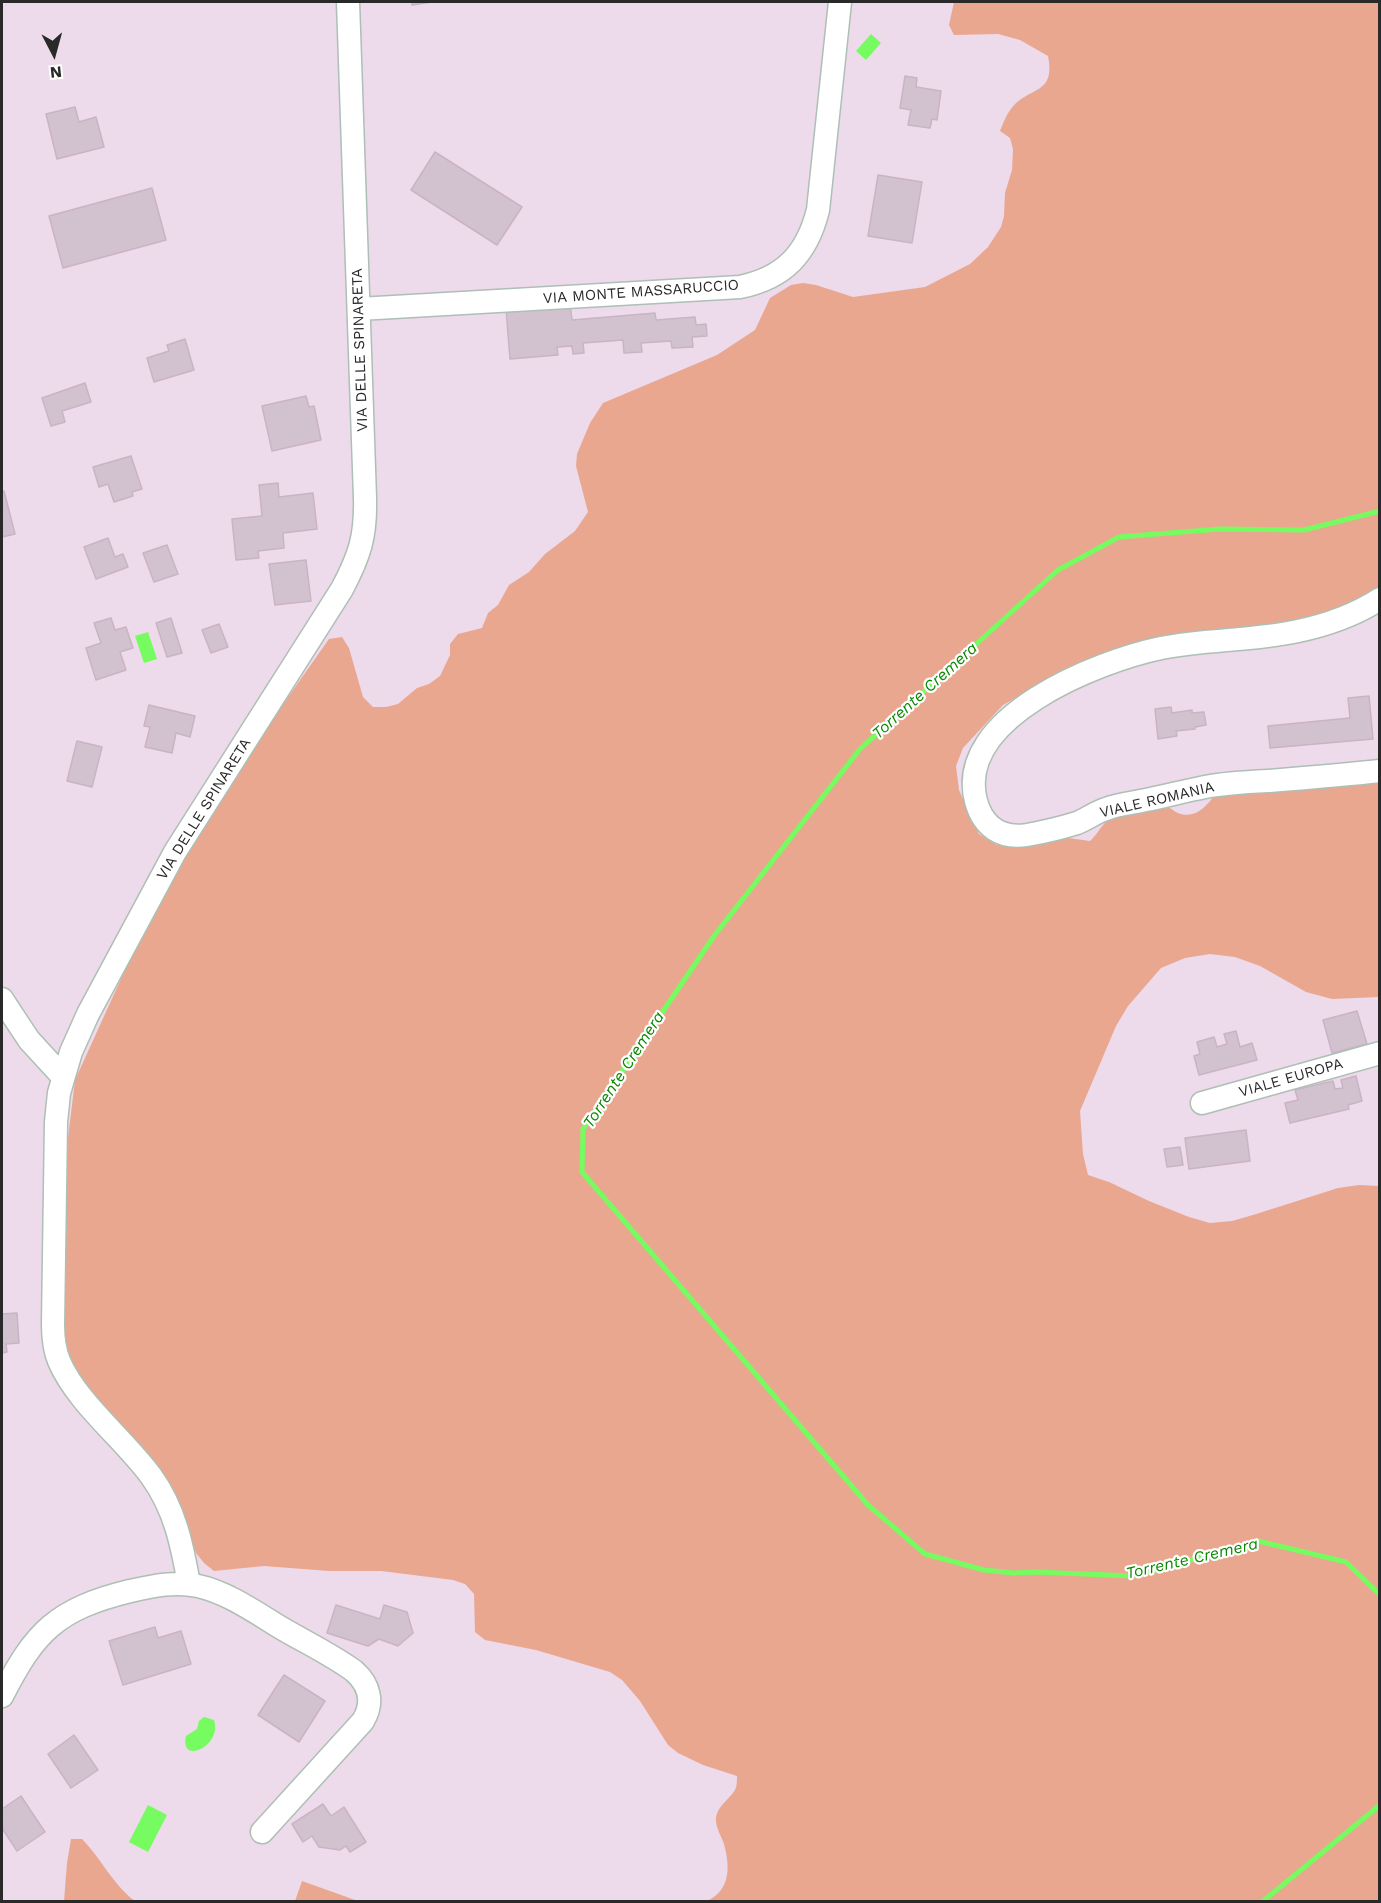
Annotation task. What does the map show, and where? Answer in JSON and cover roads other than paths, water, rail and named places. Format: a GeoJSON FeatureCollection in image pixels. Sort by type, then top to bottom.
{"type":"FeatureCollection","features":[{"type":"Feature","properties":{"kind":"street","name":"VIA DELLE SPINARETA"},"geometry":{"type":"LineString","coordinates":[[189,1584],[177,1527],[164,1496],[151,1475],[76,1388],[61,1365],[55,1347],[53,1324],[56,1122],[63,1077],[88,1014],[175,852],[342,589],[357,558],[364,536],[359,309],[348,2]]}},
{"type":"Feature","properties":{"kind":"street","name":"VIA MONTE MASSARUCCIO"},"geometry":{"type":"LineString","coordinates":[[359,309],[740,287],[758,283],[773,276],[798,255],[811,234],[818,210],[840,2]]}},
{"type":"Feature","properties":{"kind":"street","name":"VIALE ROMANIA"},"geometry":{"type":"LineString","coordinates":[[1380,599],[1345,617],[1310,628],[1277,635],[1165,647],[1088,673],[1041,696],[1009,719],[987,743],[975,766],[973,780],[978,806],[984,818],[998,832],[1015,837],[1078,822],[1106,808],[1207,786],[1380,771]]}},
{"type":"Feature","properties":{"kind":"street"},"geometry":{"type":"LineString","coordinates":[[2,999],[29,1040],[63,1077]]}},
{"type":"Feature","properties":{"kind":"street","name":"VIALE EUROPA"},"geometry":{"type":"LineString","coordinates":[[1202,1103],[1380,1053]]}},
{"type":"Feature","properties":{"kind":"street"},"geometry":{"type":"LineString","coordinates":[[2,1696],[18,1664],[36,1640],[69,1613],[100,1599],[150,1587],[189,1584],[205,1588],[244,1606],[348,1667],[360,1677],[369,1696],[369,1710],[363,1721],[262,1832]]}},
{"type":"Feature","properties":{"kind":"waterway","name":"Torrente Cremera"},"geometry":{"type":"LineString","coordinates":[[1380,511],[1304,530],[1220,529],[1119,537],[1058,570],[860,749],[714,936],[583,1129],[582,1172],[868,1505],[925,1554],[984,1570],[1133,1576],[1258,1541],[1346,1562],[1380,1595]]}},
{"type":"Feature","properties":{"kind":"waterway","name":"Torrente Cremera"},"geometry":{"type":"LineString","coordinates":[[1262,1902],[1380,1805]]}}]}
